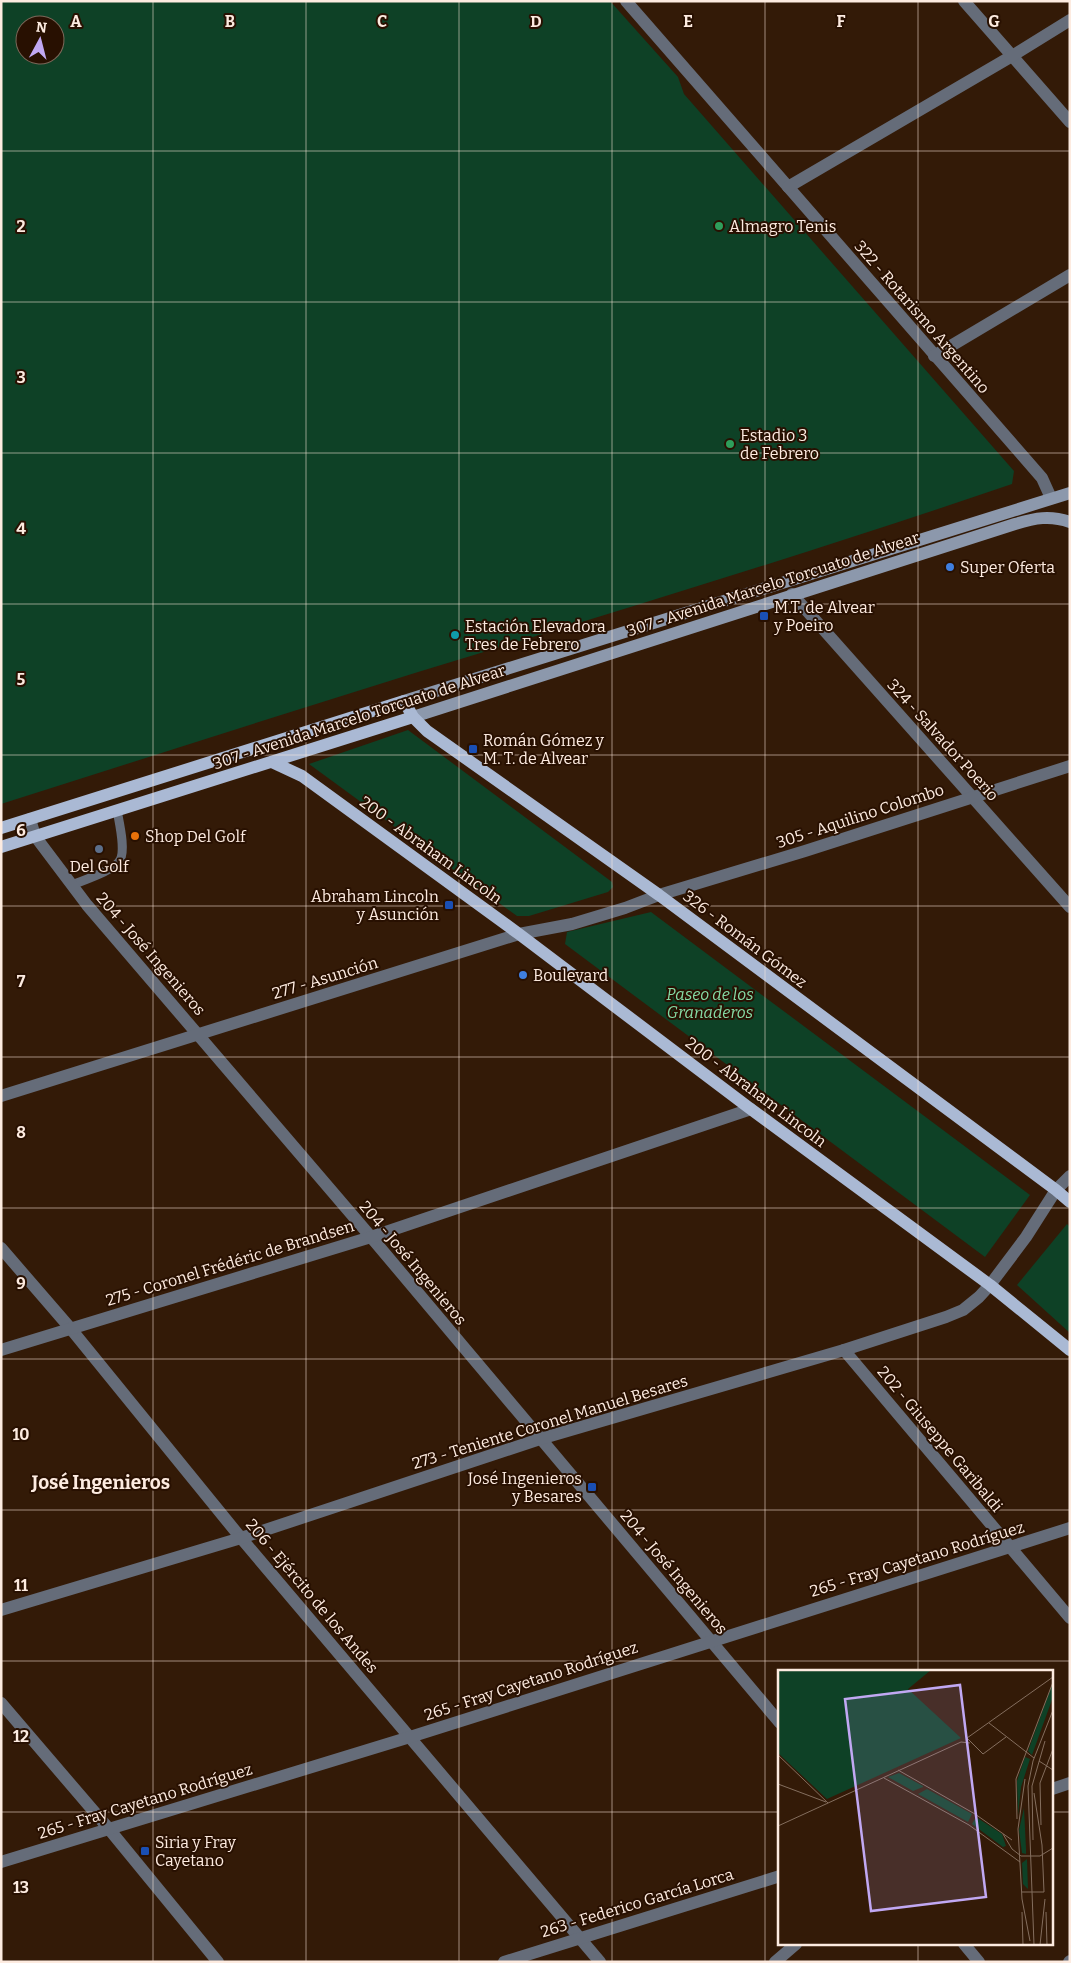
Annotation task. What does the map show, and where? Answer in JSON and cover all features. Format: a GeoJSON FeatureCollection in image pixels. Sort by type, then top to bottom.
{"type":"FeatureCollection","features":[{"type":"Feature","properties":{"kind":"main road","name":"307 - Avenida Marcelo Torcuato de Alvear"},"geometry":{"type":"LineString","coordinates":[[1,828],[1070,493]]}},
{"type":"Feature","properties":{"kind":"main road","name":"307 - Avenida Marcelo Torcuato de Alvear"},"geometry":{"type":"LineString","coordinates":[[1,847],[272,762],[792,594],[1030,520],[1046,517],[1070,522]]}},
{"type":"Feature","properties":{"kind":"main road","name":"326 - Román Gómez"},"geometry":{"type":"LineString","coordinates":[[404,701],[413,716],[426,731],[658,895],[1070,1202]]}},
{"type":"Feature","properties":{"kind":"main road","name":"200 - Abraham Lincoln"},"geometry":{"type":"LineString","coordinates":[[272,762],[302,776],[519,934],[751,1109],[990,1285],[1070,1350]]}},
{"type":"Feature","properties":{"kind":"street","name":"322 - Rotarismo Argentino"},"geometry":{"type":"LineString","coordinates":[[626,1],[1042,478],[1051,498]]}},
{"type":"Feature","properties":{"kind":"street"},"geometry":{"type":"LineString","coordinates":[[964,1],[1070,122]]}},
{"type":"Feature","properties":{"kind":"street"},"geometry":{"type":"LineString","coordinates":[[788,187],[1070,20]]}},
{"type":"Feature","properties":{"kind":"street"},"geometry":{"type":"LineString","coordinates":[[934,356],[1070,275]]}},
{"type":"Feature","properties":{"kind":"street","name":"324 - Salvador Poerio"},"geometry":{"type":"LineString","coordinates":[[792,594],[1070,907]]}},
{"type":"Feature","properties":{"kind":"street","name":"305 - Aquilino Colombo"},"geometry":{"type":"LineString","coordinates":[[658,895],[1070,766]]}},
{"type":"Feature","properties":{"kind":"street","name":"204 - José Ingenieros"},"geometry":{"type":"LineString","coordinates":[[30,819],[35,836],[87,905],[371,1237],[778,1720]]}},
{"type":"Feature","properties":{"kind":"street","name":"277 - Asunción"},"geometry":{"type":"LineString","coordinates":[[1,1096],[519,934],[572,924],[625,908],[658,895]]}},
{"type":"Feature","properties":{"kind":"street","name":"275 - Coronel Frédéric de Brandsen"},"geometry":{"type":"LineString","coordinates":[[1,1350],[371,1237],[751,1109]]}},
{"type":"Feature","properties":{"kind":"street","name":"273 - Teniente Coronel Manuel Besares"},"geometry":{"type":"LineString","coordinates":[[1,1610],[241,1538],[540,1439],[844,1350],[946,1317],[963,1310],[990,1285],[1026,1237],[1056,1190],[1070,1176]]}},
{"type":"Feature","properties":{"kind":"street","name":"206 - Ejército de los Andes"},"geometry":{"type":"LineString","coordinates":[[1,1248],[71,1329],[241,1538],[600,1962]]}},
{"type":"Feature","properties":{"kind":"street","name":"202 - Giuseppe Garibaldi"},"geometry":{"type":"LineString","coordinates":[[844,1350],[1070,1618]]}},
{"type":"Feature","properties":{"kind":"street","name":"265 - Fray Cayetano Rodríguez"},"geometry":{"type":"LineString","coordinates":[[1,1862],[410,1737],[711,1640],[1070,1528]]}},
{"type":"Feature","properties":{"kind":"street"},"geometry":{"type":"LineString","coordinates":[[1,1703],[110,1829],[218,1962]]}},
{"type":"Feature","properties":{"kind":"street"},"geometry":{"type":"LineString","coordinates":[[1054,1788],[1070,1783]]}},
{"type":"Feature","properties":{"kind":"street","name":"263 - Federico García Lorca"},"geometry":{"type":"LineString","coordinates":[[504,1962],[778,1877]]}},
{"type":"Feature","properties":{"kind":"street"},"geometry":{"type":"LineString","coordinates":[[775,1962],[794,1946]]}},
{"type":"Feature","properties":{"kind":"street"},"geometry":{"type":"LineString","coordinates":[[966,1946],[979,1962]]}},
{"type":"Feature","properties":{"kind":"lane"},"geometry":{"type":"LineString","coordinates":[[72,885],[115,866],[121,860],[122,850],[117,810]]}},
{"type":"Feature","properties":{"kind":"green space"},"geometry":{"type":"Polygon","coordinates":[[[1,1],[610,1],[678,77],[684,94],[1014,471],[1012,484],[878,529],[356,691],[1,804],[1,1]]]}},
{"type":"Feature","properties":{"kind":"green space"},"geometry":{"type":"Polygon","coordinates":[[[408,730],[612,882],[613,887],[608,892],[529,916],[517,916],[309,764],[408,730]]]}},
{"type":"Feature","properties":{"kind":"green space","name":"Paseo de los Granaderos"},"geometry":{"type":"Polygon","coordinates":[[[651,912],[1030,1195],[985,1257],[565,944],[567,932],[651,912]]]}},
{"type":"Feature","properties":{"kind":"green space"},"geometry":{"type":"Polygon","coordinates":[[[1067,1224],[1070,1227],[1070,1333],[1017,1285],[1067,1224]]]}},
{"type":"Feature","properties":{"kind":"place","name":"Almagro Tenis"},"geometry":{"type":"Point","coordinates":[719,226]}},
{"type":"Feature","properties":{"kind":"place","name":"Estadio 3 de Febrero"},"geometry":{"type":"Point","coordinates":[730,444]}},
{"type":"Feature","properties":{"kind":"place","name":"Super Oferta"},"geometry":{"type":"Point","coordinates":[950,567]}},
{"type":"Feature","properties":{"kind":"place","name":"M.T. de Alvear y Poeiro"},"geometry":{"type":"Point","coordinates":[764,616]}},
{"type":"Feature","properties":{"kind":"place","name":"Estación Elevadora Tres de Febrero"},"geometry":{"type":"Point","coordinates":[455,635]}},
{"type":"Feature","properties":{"kind":"place","name":"Román Gómez y M. T. de Alvear"},"geometry":{"type":"Point","coordinates":[473,749]}},
{"type":"Feature","properties":{"kind":"place","name":"Shop Del Golf"},"geometry":{"type":"Point","coordinates":[135,836]}},
{"type":"Feature","properties":{"kind":"place","name":"Del Golf"},"geometry":{"type":"Point","coordinates":[99,849]}},
{"type":"Feature","properties":{"kind":"place","name":"Abraham Lincoln y Asunción"},"geometry":{"type":"Point","coordinates":[449,905]}},
{"type":"Feature","properties":{"kind":"place","name":"Boulevard"},"geometry":{"type":"Point","coordinates":[523,975]}},
{"type":"Feature","properties":{"kind":"place","name":"José Ingenieros y Besares"},"geometry":{"type":"Point","coordinates":[592,1487]}},
{"type":"Feature","properties":{"kind":"place","name":"Siria y Fray Cayetano"},"geometry":{"type":"Point","coordinates":[145,1851]}},
{"type":"Feature","properties":{"kind":"district","name":"José Ingenieros"},"geometry":{"type":"Point","coordinates":[101,1482]}}]}
